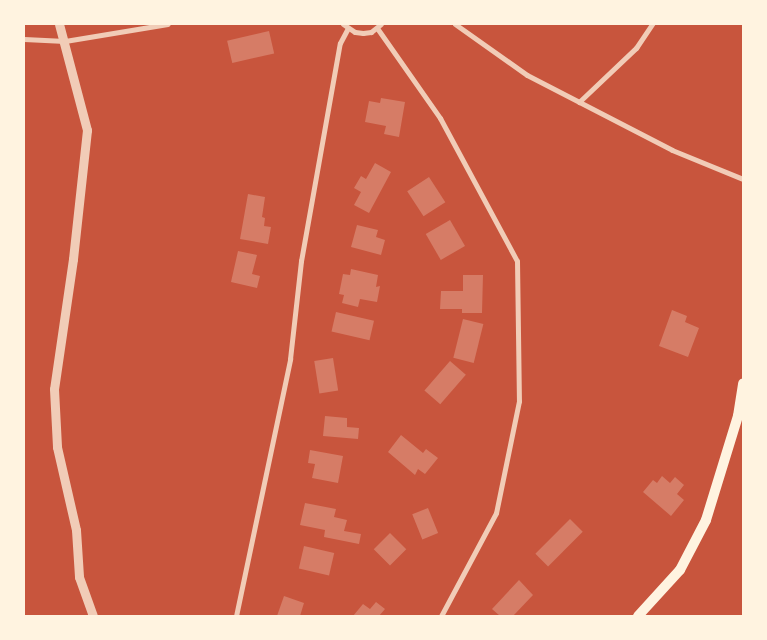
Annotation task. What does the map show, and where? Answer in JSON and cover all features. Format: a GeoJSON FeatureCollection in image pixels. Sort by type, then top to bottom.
{"type":"FeatureCollection","features":[{"type":"Feature","properties":{"kind":"main road"},"geometry":{"type":"LineString","coordinates":[[638,616],[680,570],[706,520],[738,416],[743,383]]}},
{"type":"Feature","properties":{"kind":"street"},"geometry":{"type":"LineString","coordinates":[[60,24],[87,130],[73,259],[54,389],[57,448],[76,530],[79,577],[93,616]]}},
{"type":"Feature","properties":{"kind":"street"},"geometry":{"type":"LineString","coordinates":[[24,39],[65,41],[168,24]]}},
{"type":"Feature","properties":{"kind":"street"},"geometry":{"type":"LineString","coordinates":[[344,24],[348,28],[363,33],[379,26],[440,118],[517,262],[519,401],[498,504],[496,513],[441,616]]}},
{"type":"Feature","properties":{"kind":"street"},"geometry":{"type":"LineString","coordinates":[[455,24],[527,75],[672,150],[743,179]]}},
{"type":"Feature","properties":{"kind":"street"},"geometry":{"type":"LineString","coordinates":[[579,102],[636,48],[652,24]]}},
{"type":"Feature","properties":{"kind":"street"},"geometry":{"type":"LineString","coordinates":[[236,616],[248,570],[290,360],[301,261],[340,44],[348,28]]}},
{"type":"Feature","properties":{"kind":"building"},"geometry":{"type":"Polygon","coordinates":[[[269,31],[274,53],[232,63],[227,41],[269,31]]]}},
{"type":"Feature","properties":{"kind":"building"},"geometry":{"type":"Polygon","coordinates":[[[381,98],[405,102],[399,137],[384,134],[386,126],[365,122],[369,101],[380,103],[381,98]]]}},
{"type":"Feature","properties":{"kind":"building"},"geometry":{"type":"Polygon","coordinates":[[[375,163],[391,172],[369,213],[354,205],[361,192],[354,188],[361,176],[366,179],[375,163]]]}},
{"type":"Feature","properties":{"kind":"building"},"geometry":{"type":"Polygon","coordinates":[[[429,177],[445,202],[424,216],[407,191],[429,177]]]}},
{"type":"Feature","properties":{"kind":"building"},"geometry":{"type":"Polygon","coordinates":[[[248,194],[265,197],[262,217],[265,218],[264,226],[271,227],[268,244],[240,239],[248,194]]]}},
{"type":"Feature","properties":{"kind":"building"},"geometry":{"type":"Polygon","coordinates":[[[450,220],[465,246],[441,260],[426,234],[450,220]]]}},
{"type":"Feature","properties":{"kind":"building"},"geometry":{"type":"Polygon","coordinates":[[[357,225],[378,230],[376,237],[385,240],[381,255],[351,247],[357,225]]]}},
{"type":"Feature","properties":{"kind":"building"},"geometry":{"type":"Polygon","coordinates":[[[238,251],[257,255],[252,274],[260,276],[257,288],[231,282],[238,251]]]}},
{"type":"Feature","properties":{"kind":"building"},"geometry":{"type":"Polygon","coordinates":[[[351,269],[378,275],[376,287],[380,286],[377,302],[360,299],[358,307],[342,303],[344,295],[339,294],[343,274],[350,275],[351,269]]]}},
{"type":"Feature","properties":{"kind":"building"},"geometry":{"type":"Polygon","coordinates":[[[463,275],[483,275],[482,313],[462,313],[462,309],[440,309],[441,291],[463,291],[463,275]]]}},
{"type":"Feature","properties":{"kind":"building"},"geometry":{"type":"Polygon","coordinates":[[[672,310],[687,316],[685,322],[699,328],[688,357],[659,346],[672,310]]]}},
{"type":"Feature","properties":{"kind":"building"},"geometry":{"type":"Polygon","coordinates":[[[336,312],[374,321],[370,340],[332,331],[336,312]]]}},
{"type":"Feature","properties":{"kind":"building"},"geometry":{"type":"Polygon","coordinates":[[[463,319],[483,324],[474,363],[453,358],[463,319]]]}},
{"type":"Feature","properties":{"kind":"building"},"geometry":{"type":"Polygon","coordinates":[[[333,358],[338,391],[319,394],[314,361],[333,358]]]}},
{"type":"Feature","properties":{"kind":"building"},"geometry":{"type":"Polygon","coordinates":[[[450,361],[466,375],[440,404],[424,390],[450,361]]]}},
{"type":"Feature","properties":{"kind":"building"},"geometry":{"type":"Polygon","coordinates":[[[325,416],[347,418],[347,427],[359,428],[358,439],[323,436],[325,416]]]}},
{"type":"Feature","properties":{"kind":"building"},"geometry":{"type":"Polygon","coordinates":[[[401,435],[423,453],[426,449],[438,458],[425,474],[418,469],[415,475],[388,452],[401,435]]]}},
{"type":"Feature","properties":{"kind":"building"},"geometry":{"type":"Polygon","coordinates":[[[310,450],[343,456],[338,483],[312,478],[315,464],[308,463],[310,450]]]}},
{"type":"Feature","properties":{"kind":"building"},"geometry":{"type":"Polygon","coordinates":[[[662,476],[670,483],[675,477],[684,485],[677,494],[684,500],[671,516],[643,492],[653,480],[657,483],[662,476]]]}},
{"type":"Feature","properties":{"kind":"building"},"geometry":{"type":"Polygon","coordinates":[[[305,503],[336,509],[334,517],[347,520],[344,531],[361,534],[359,544],[324,537],[325,530],[300,525],[305,503]]]}},
{"type":"Feature","properties":{"kind":"building"},"geometry":{"type":"Polygon","coordinates":[[[428,508],[438,533],[422,539],[412,514],[428,508]]]}},
{"type":"Feature","properties":{"kind":"building"},"geometry":{"type":"Polygon","coordinates":[[[570,519],[583,532],[548,566],[535,554],[570,519]]]}},
{"type":"Feature","properties":{"kind":"building"},"geometry":{"type":"Polygon","coordinates":[[[390,533],[406,549],[390,566],[374,549],[390,533]]]}},
{"type":"Feature","properties":{"kind":"building"},"geometry":{"type":"Polygon","coordinates":[[[304,546],[334,553],[329,575],[299,568],[304,546]]]}},
{"type":"Feature","properties":{"kind":"building"},"geometry":{"type":"Polygon","coordinates":[[[519,580],[533,595],[513,616],[500,616],[492,609],[519,580]]]}},
{"type":"Feature","properties":{"kind":"building"},"geometry":{"type":"Polygon","coordinates":[[[284,596],[304,603],[300,616],[277,616],[284,596]]]}},
{"type":"Feature","properties":{"kind":"building"},"geometry":{"type":"Polygon","coordinates":[[[376,602],[385,609],[379,616],[353,616],[363,604],[370,609],[376,602]]]}}]}
